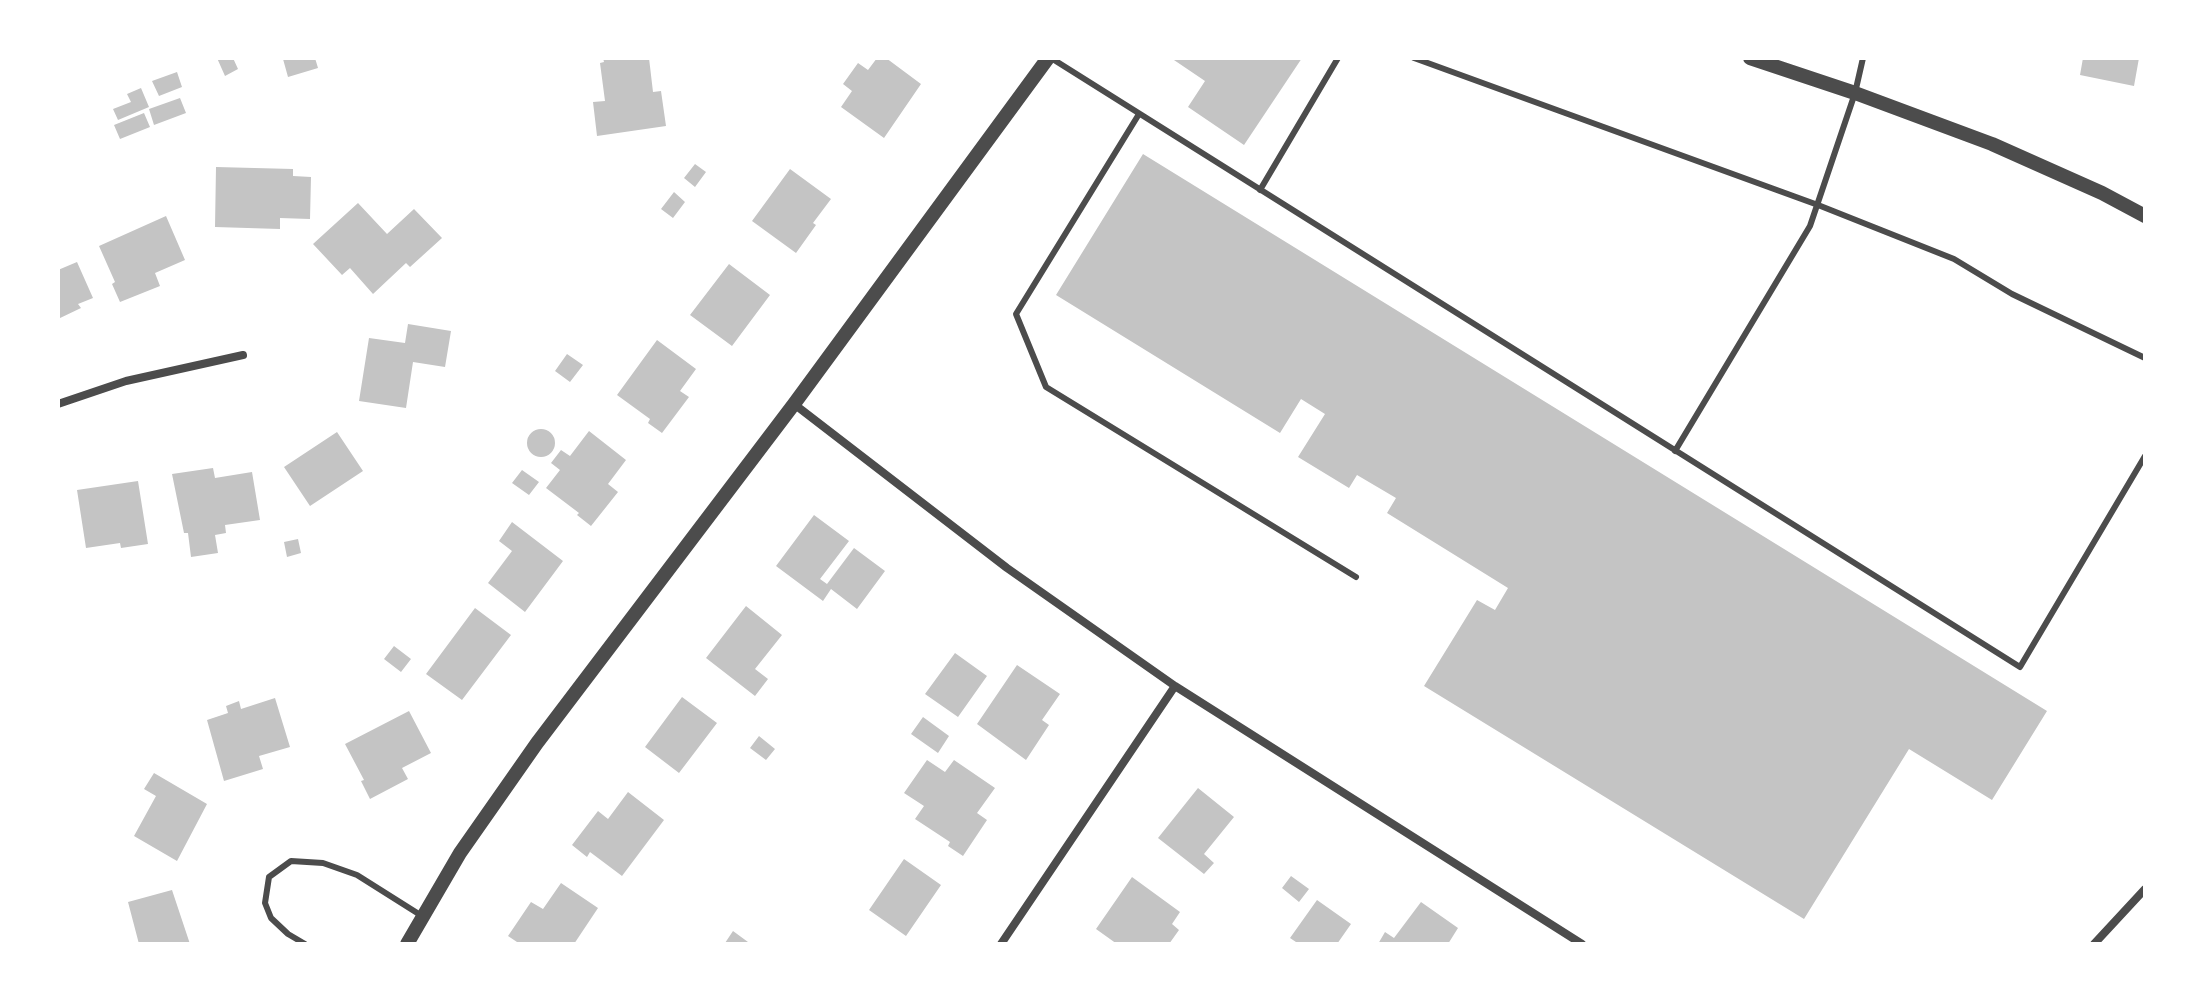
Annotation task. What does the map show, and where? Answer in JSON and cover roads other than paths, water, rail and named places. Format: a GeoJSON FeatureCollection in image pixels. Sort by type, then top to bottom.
{"type":"FeatureCollection","features":[{"type":"Feature","properties":{"kind":"street"},"geometry":{"type":"LineString","coordinates":[[407,944],[460,853],[537,743],[794,404],[1050,58]]}},
{"type":"Feature","properties":{"kind":"street"},"geometry":{"type":"LineString","coordinates":[[1750,58],[1992,144],[2102,193],[2145,216]]}},
{"type":"Feature","properties":{"kind":"street"},"geometry":{"type":"LineString","coordinates":[[58,404],[126,381],[243,355]]}},
{"type":"Feature","properties":{"kind":"street"},"geometry":{"type":"LineString","coordinates":[[794,404],[1007,568],[1175,686],[1570,941],[1582,944]]}},
{"type":"Feature","properties":{"kind":"street"},"geometry":{"type":"LineString","coordinates":[[1001,944],[1175,686]]}},
{"type":"Feature","properties":{"kind":"street"},"geometry":{"type":"LineString","coordinates":[[2094,944],[2145,889]]}},
{"type":"Feature","properties":{"kind":"lane"},"geometry":{"type":"LineString","coordinates":[[1050,58],[2020,667],[2145,456]]}},
{"type":"Feature","properties":{"kind":"lane"},"geometry":{"type":"LineString","coordinates":[[1260,190],[1338,58]]}},
{"type":"Feature","properties":{"kind":"lane"},"geometry":{"type":"LineString","coordinates":[[1414,58],[1818,205],[1954,259],[2012,294],[2145,358]]}},
{"type":"Feature","properties":{"kind":"lane"},"geometry":{"type":"LineString","coordinates":[[1675,451],[1810,226],[1855,93],[1863,58]]}},
{"type":"Feature","properties":{"kind":"lane"},"geometry":{"type":"LineString","coordinates":[[1139,114],[1016,314],[1046,387],[1356,577]]}},
{"type":"Feature","properties":{"kind":"lane"},"geometry":{"type":"LineString","coordinates":[[305,944],[271,918],[265,903],[269,877],[291,861],[323,863],[357,875],[422,916]]}}]}
